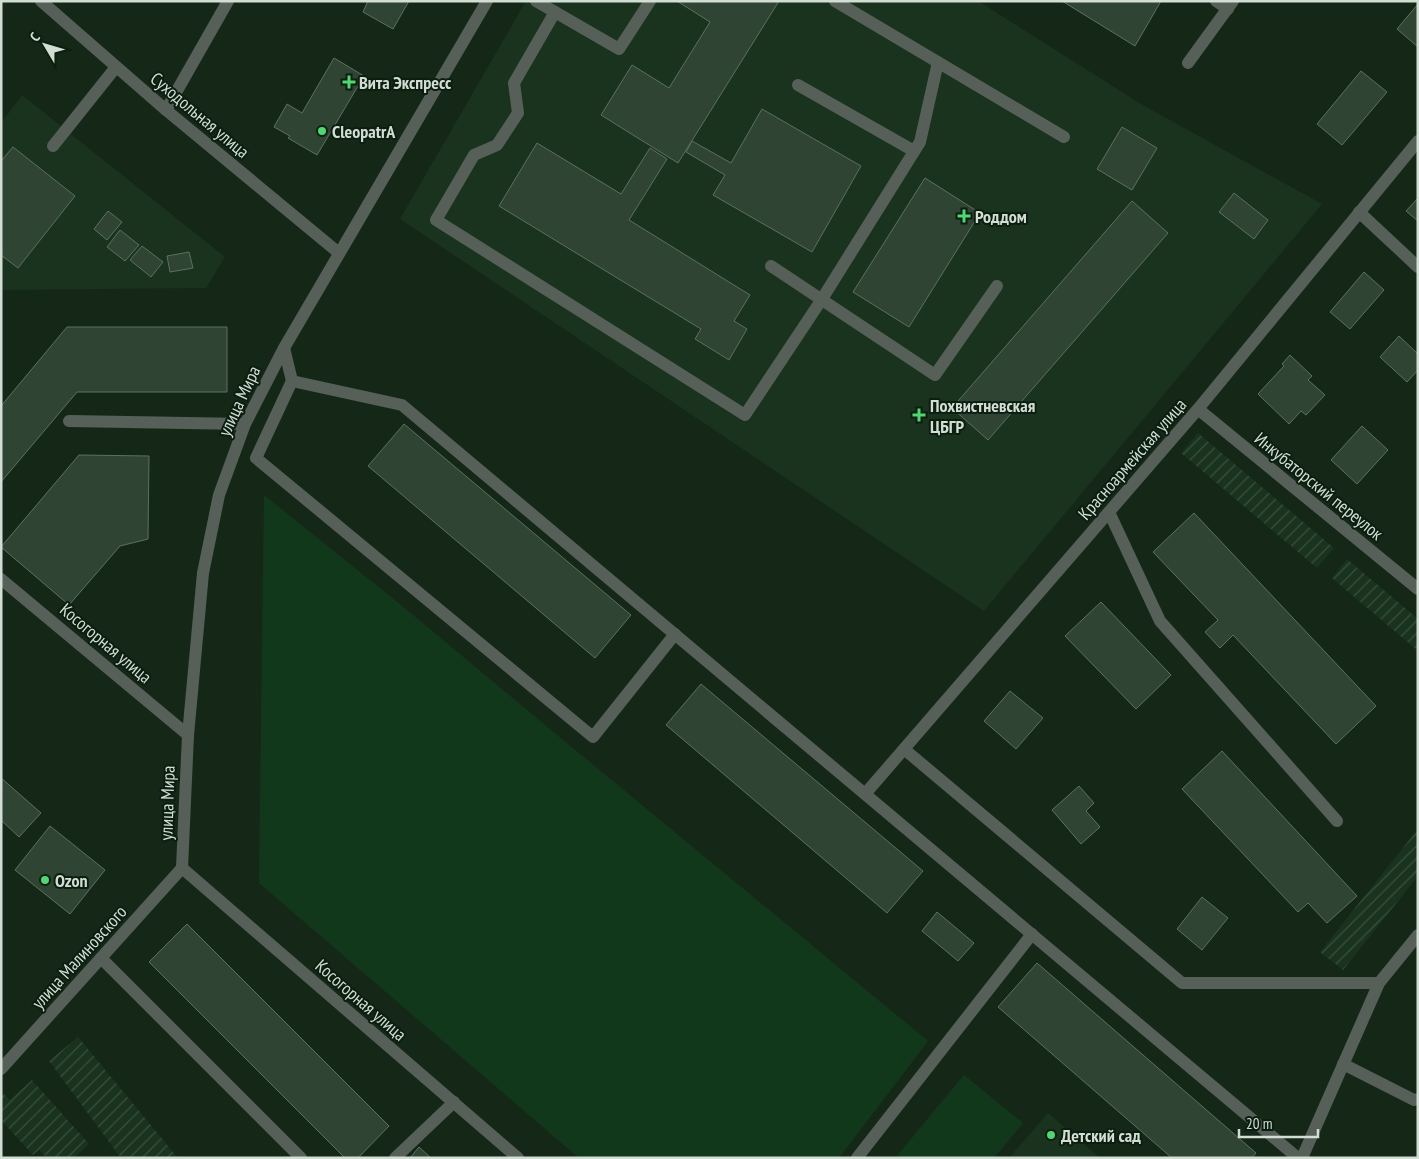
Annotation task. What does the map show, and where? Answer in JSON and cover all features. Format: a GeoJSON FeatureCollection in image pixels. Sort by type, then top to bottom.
{"type":"FeatureCollection","features":[{"type":"Feature","properties":{"kind":"street","name":"Суходольная улица"},"geometry":{"type":"LineString","coordinates":[[41,1],[166,110],[339,254]]}},
{"type":"Feature","properties":{"kind":"street"},"geometry":{"type":"LineString","coordinates":[[166,110],[228,1]]}},
{"type":"Feature","properties":{"kind":"street","name":"улица Мира"},"geometry":{"type":"LineString","coordinates":[[182,868],[188,735],[203,573],[219,495],[245,424],[284,348],[487,1]]}},
{"type":"Feature","properties":{"kind":"street"},"geometry":{"type":"LineString","coordinates":[[536,1],[619,49],[650,1]]}},
{"type":"Feature","properties":{"kind":"street"},"geometry":{"type":"LineString","coordinates":[[835,1],[1064,137]]}},
{"type":"Feature","properties":{"kind":"street"},"geometry":{"type":"LineString","coordinates":[[1188,63],[1230,5],[1216,1]]}},
{"type":"Feature","properties":{"kind":"street"},"geometry":{"type":"LineString","coordinates":[[555,12],[514,83],[518,113],[498,145],[474,155],[436,220],[746,416],[920,142],[938,62]]}},
{"type":"Feature","properties":{"kind":"street"},"geometry":{"type":"LineString","coordinates":[[53,146],[116,67]]}},
{"type":"Feature","properties":{"kind":"street"},"geometry":{"type":"LineString","coordinates":[[798,85],[914,151]]}},
{"type":"Feature","properties":{"kind":"street","name":"Красноармейская улица"},"geometry":{"type":"LineString","coordinates":[[865,794],[1198,410],[1418,141]]}},
{"type":"Feature","properties":{"kind":"street"},"geometry":{"type":"LineString","coordinates":[[1360,212],[1418,267]]}},
{"type":"Feature","properties":{"kind":"street"},"geometry":{"type":"LineString","coordinates":[[771,266],[935,374],[997,286]]}},
{"type":"Feature","properties":{"kind":"street"},"geometry":{"type":"LineString","coordinates":[[284,348],[292,381],[256,458],[593,737],[675,634]]}},
{"type":"Feature","properties":{"kind":"street"},"geometry":{"type":"LineString","coordinates":[[292,381],[402,405],[1300,1158],[1379,983],[1418,935]]}},
{"type":"Feature","properties":{"kind":"street","name":"Инкубаторский переулок"},"geometry":{"type":"LineString","coordinates":[[1198,410],[1418,589]]}},
{"type":"Feature","properties":{"kind":"street"},"geometry":{"type":"LineString","coordinates":[[69,421],[245,424]]}},
{"type":"Feature","properties":{"kind":"street"},"geometry":{"type":"LineString","coordinates":[[1109,512],[1160,621],[1337,821]]}},
{"type":"Feature","properties":{"kind":"street","name":"Косогорная улица"},"geometry":{"type":"LineString","coordinates":[[1,579],[188,735]]}},
{"type":"Feature","properties":{"kind":"street"},"geometry":{"type":"LineString","coordinates":[[904,749],[1182,983],[1379,983]]}},
{"type":"Feature","properties":{"kind":"street","name":"Косогорная улица"},"geometry":{"type":"LineString","coordinates":[[182,868],[518,1158]]}},
{"type":"Feature","properties":{"kind":"street","name":"улица Малиновского"},"geometry":{"type":"LineString","coordinates":[[1,1069],[182,868]]}},
{"type":"Feature","properties":{"kind":"street"},"geometry":{"type":"LineString","coordinates":[[857,1158],[1032,934]]}},
{"type":"Feature","properties":{"kind":"street"},"geometry":{"type":"LineString","coordinates":[[101,958],[301,1158]]}},
{"type":"Feature","properties":{"kind":"street"},"geometry":{"type":"LineString","coordinates":[[1343,1064],[1414,1100],[1418,1099]]}},
{"type":"Feature","properties":{"kind":"street"},"geometry":{"type":"LineString","coordinates":[[395,1158],[454,1102]]}},
{"type":"Feature","properties":{"kind":"shaded area","name":"Похвистневская ЦБГР"},"geometry":{"type":"Polygon","coordinates":[[[526,1],[978,1],[1141,104],[1322,204],[984,611],[400,219],[526,1]]]}},
{"type":"Feature","properties":{"kind":"shaded area"},"geometry":{"type":"Polygon","coordinates":[[[22,95],[225,257],[206,288],[1,290],[1,123],[22,95]]]}},
{"type":"Feature","properties":{"kind":"shaded area"},"geometry":{"type":"Polygon","coordinates":[[[1198,433],[1334,548],[1317,568],[1181,453],[1198,433]]]}},
{"type":"Feature","properties":{"kind":"shaded area"},"geometry":{"type":"Polygon","coordinates":[[[264,495],[406,609],[928,1041],[839,1158],[579,1158],[259,883],[264,495]]]}},
{"type":"Feature","properties":{"kind":"shaded area"},"geometry":{"type":"Polygon","coordinates":[[[1347,559],[1418,619],[1418,651],[1332,578],[1347,559]]]}},
{"type":"Feature","properties":{"kind":"shaded area"},"geometry":{"type":"Polygon","coordinates":[[[1418,829],[1418,876],[1343,970],[1320,952],[1418,829]]]}},
{"type":"Feature","properties":{"kind":"shaded area"},"geometry":{"type":"Polygon","coordinates":[[[78,1037],[178,1158],[121,1158],[49,1061],[78,1037]]]}},
{"type":"Feature","properties":{"kind":"shaded area"},"geometry":{"type":"Polygon","coordinates":[[[964,1075],[1023,1123],[994,1158],[895,1158],[964,1075]]]}},
{"type":"Feature","properties":{"kind":"shaded area"},"geometry":{"type":"Polygon","coordinates":[[[32,1080],[89,1144],[74,1158],[47,1158],[39,1150],[33,1155],[1,1120],[1,1095],[3,1093],[10,1100],[32,1080]]]}},
{"type":"Feature","properties":{"kind":"shaded area","name":"Детский сад"},"geometry":{"type":"Polygon","coordinates":[[[1048,1113],[1100,1158],[1009,1158],[1048,1113]]]}},
{"type":"Feature","properties":{"kind":"building"},"geometry":{"type":"Polygon","coordinates":[[[368,1],[409,1],[393,29],[363,12],[368,1]]]}},
{"type":"Feature","properties":{"kind":"building"},"geometry":{"type":"Polygon","coordinates":[[[677,1],[779,1],[678,163],[601,115],[632,65],[669,88],[710,22],[677,1]]]}},
{"type":"Feature","properties":{"kind":"building"},"geometry":{"type":"Polygon","coordinates":[[[1062,1],[1161,1],[1135,46],[1062,1]]]}},
{"type":"Feature","properties":{"kind":"building"},"geometry":{"type":"Polygon","coordinates":[[[1418,4],[1418,47],[1397,29],[1418,4]]]}},
{"type":"Feature","properties":{"kind":"building"},"geometry":{"type":"Polygon","coordinates":[[[334,58],[364,76],[317,155],[288,138],[290,136],[274,127],[287,104],[302,113],[334,58]]]}},
{"type":"Feature","properties":{"kind":"building"},"geometry":{"type":"Polygon","coordinates":[[[1361,71],[1387,92],[1342,145],[1317,124],[1361,71]]]}},
{"type":"Feature","properties":{"kind":"building"},"geometry":{"type":"Polygon","coordinates":[[[762,109],[861,166],[812,252],[713,195],[725,175],[686,152],[692,141],[731,163],[762,109]]]}},
{"type":"Feature","properties":{"kind":"building"},"geometry":{"type":"Polygon","coordinates":[[[1122,127],[1157,148],[1132,190],[1097,169],[1122,127]]]}},
{"type":"Feature","properties":{"kind":"building"},"geometry":{"type":"Polygon","coordinates":[[[537,143],[621,194],[650,148],[667,159],[629,220],[750,295],[734,321],[747,329],[729,360],[695,339],[701,329],[499,206],[537,143]]]}},
{"type":"Feature","properties":{"kind":"building"},"geometry":{"type":"Polygon","coordinates":[[[13,147],[75,196],[18,268],[1,255],[1,161],[13,147]]]}},
{"type":"Feature","properties":{"kind":"building"},"geometry":{"type":"Polygon","coordinates":[[[925,178],[980,213],[909,327],[853,292],[925,178]]]}},
{"type":"Feature","properties":{"kind":"building"},"geometry":{"type":"Polygon","coordinates":[[[1234,193],[1268,220],[1254,239],[1219,212],[1234,193]]]}},
{"type":"Feature","properties":{"kind":"building"},"geometry":{"type":"Polygon","coordinates":[[[1418,198],[1418,221],[1406,211],[1418,198]]]}},
{"type":"Feature","properties":{"kind":"building"},"geometry":{"type":"Polygon","coordinates":[[[1132,201],[1168,233],[988,440],[952,408],[1132,201]]]}},
{"type":"Feature","properties":{"kind":"building"},"geometry":{"type":"Polygon","coordinates":[[[108,211],[122,222],[107,240],[94,229],[108,211]]]}},
{"type":"Feature","properties":{"kind":"building"},"geometry":{"type":"Polygon","coordinates":[[[120,230],[139,245],[125,261],[107,247],[120,230]]]}},
{"type":"Feature","properties":{"kind":"building"},"geometry":{"type":"Polygon","coordinates":[[[142,246],[163,262],[151,277],[130,260],[142,246]]]}},
{"type":"Feature","properties":{"kind":"building"},"geometry":{"type":"Polygon","coordinates":[[[189,252],[193,268],[170,272],[167,256],[189,252]]]}},
{"type":"Feature","properties":{"kind":"building"},"geometry":{"type":"Polygon","coordinates":[[[1364,272],[1384,290],[1350,329],[1330,312],[1364,272]]]}},
{"type":"Feature","properties":{"kind":"building"},"geometry":{"type":"Polygon","coordinates":[[[67,327],[227,327],[227,392],[77,392],[1,482],[1,406],[67,327]]]}},
{"type":"Feature","properties":{"kind":"building"},"geometry":{"type":"Polygon","coordinates":[[[1399,336],[1418,354],[1418,370],[1407,382],[1380,357],[1399,336]]]}},
{"type":"Feature","properties":{"kind":"building"},"geometry":{"type":"Polygon","coordinates":[[[1290,355],[1312,376],[1308,380],[1325,395],[1306,415],[1301,411],[1289,424],[1258,394],[1284,366],[1282,364],[1290,355]]]}},
{"type":"Feature","properties":{"kind":"building"},"geometry":{"type":"Polygon","coordinates":[[[404,424],[631,615],[595,658],[368,466],[404,424]]]}},
{"type":"Feature","properties":{"kind":"building"},"geometry":{"type":"Polygon","coordinates":[[[1362,426],[1388,450],[1357,484],[1331,460],[1362,426]]]}},
{"type":"Feature","properties":{"kind":"building"},"geometry":{"type":"Polygon","coordinates":[[[79,455],[149,456],[148,539],[120,546],[69,605],[1,547],[79,455]]]}},
{"type":"Feature","properties":{"kind":"building"},"geometry":{"type":"Polygon","coordinates":[[[1194,513],[1376,706],[1336,744],[1233,635],[1220,648],[1205,632],[1218,620],[1153,552],[1194,513]]]}},
{"type":"Feature","properties":{"kind":"building"},"geometry":{"type":"Polygon","coordinates":[[[1101,602],[1171,675],[1136,709],[1065,636],[1101,602]]]}},
{"type":"Feature","properties":{"kind":"building"},"geometry":{"type":"Polygon","coordinates":[[[701,684],[923,871],[887,913],[666,725],[701,684]]]}},
{"type":"Feature","properties":{"kind":"building"},"geometry":{"type":"Polygon","coordinates":[[[1010,691],[1043,718],[1016,749],[984,721],[1010,691]]]}},
{"type":"Feature","properties":{"kind":"building"},"geometry":{"type":"Polygon","coordinates":[[[1222,751],[1357,896],[1327,923],[1308,903],[1298,912],[1182,789],[1222,751]]]}},
{"type":"Feature","properties":{"kind":"building"},"geometry":{"type":"Polygon","coordinates":[[[1,778],[41,813],[19,837],[1,820],[1,778]]]}},
{"type":"Feature","properties":{"kind":"building"},"geometry":{"type":"Polygon","coordinates":[[[1079,786],[1094,803],[1086,811],[1100,827],[1081,844],[1052,810],[1079,786]]]}},
{"type":"Feature","properties":{"kind":"building"},"geometry":{"type":"Polygon","coordinates":[[[50,826],[105,870],[70,914],[15,870],[50,826]]]}},
{"type":"Feature","properties":{"kind":"building"},"geometry":{"type":"Polygon","coordinates":[[[1202,897],[1228,918],[1202,950],[1177,929],[1202,897]]]}},
{"type":"Feature","properties":{"kind":"building"},"geometry":{"type":"Polygon","coordinates":[[[937,912],[974,943],[958,961],[922,931],[937,912]]]}},
{"type":"Feature","properties":{"kind":"building"},"geometry":{"type":"Polygon","coordinates":[[[187,924],[389,1126],[358,1158],[345,1158],[149,962],[187,924]]]}},
{"type":"Feature","properties":{"kind":"building"},"geometry":{"type":"Polygon","coordinates":[[[1037,963],[1256,1153],[1252,1158],[1172,1158],[998,1007],[1037,963]]]}},
{"type":"Feature","properties":{"kind":"building"},"geometry":{"type":"Polygon","coordinates":[[[419,1147],[431,1158],[410,1158],[419,1147]]]}},
{"type":"Feature","properties":{"kind":"place","name":"Вита Экспресс"},"geometry":{"type":"Point","coordinates":[349,82]}},
{"type":"Feature","properties":{"kind":"place","name":"CleopatrA"},"geometry":{"type":"Point","coordinates":[322,131]}},
{"type":"Feature","properties":{"kind":"place","name":"Роддом"},"geometry":{"type":"Point","coordinates":[964,216]}},
{"type":"Feature","properties":{"kind":"place","name":"Похвистневская ЦБГР"},"geometry":{"type":"Point","coordinates":[919,415]}},
{"type":"Feature","properties":{"kind":"place","name":"Ozon"},"geometry":{"type":"Point","coordinates":[45,880]}},
{"type":"Feature","properties":{"kind":"place","name":"Детский сад"},"geometry":{"type":"Point","coordinates":[1051,1135]}}]}
